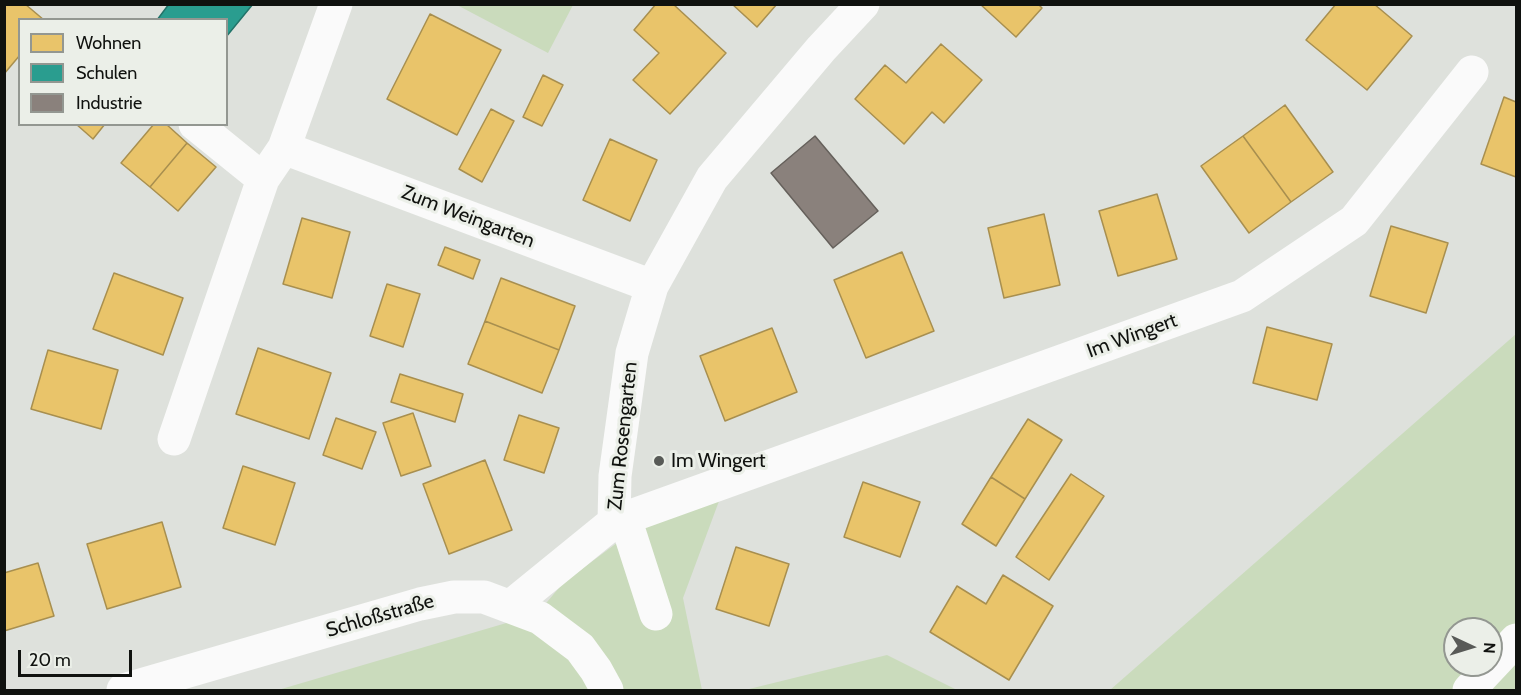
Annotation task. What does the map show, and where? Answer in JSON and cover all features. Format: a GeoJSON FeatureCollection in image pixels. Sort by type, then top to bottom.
{"type":"FeatureCollection","features":[{"type":"Feature","properties":{"kind":"street"},"geometry":{"type":"LineString","coordinates":[[174,439],[264,179],[284,148],[336,4]]}},
{"type":"Feature","properties":{"kind":"street","name":"Zum Rosengarten"},"geometry":{"type":"LineString","coordinates":[[512,605],[620,520],[615,476],[630,364],[652,286],[712,178],[821,49],[863,4]]}},
{"type":"Feature","properties":{"kind":"street","name":"Im Wingert"},"geometry":{"type":"LineString","coordinates":[[620,520],[1242,296],[1354,221],[1472,72]]}},
{"type":"Feature","properties":{"kind":"street"},"geometry":{"type":"LineString","coordinates":[[198,126],[264,179]]}},
{"type":"Feature","properties":{"kind":"street","name":"Zum Weingarten"},"geometry":{"type":"LineString","coordinates":[[284,148],[652,286]]}},
{"type":"Feature","properties":{"kind":"street"},"geometry":{"type":"LineString","coordinates":[[620,520],[656,614]]}},
{"type":"Feature","properties":{"kind":"street","name":"Schloßstraße"},"geometry":{"type":"LineString","coordinates":[[123,690],[443,599],[484,597],[512,605],[559,629],[580,648],[607,690]]}},
{"type":"Feature","properties":{"kind":"street"},"geometry":{"type":"LineString","coordinates":[[1469,690],[1516,640]]}},
{"type":"Feature","properties":{"kind":"green space"},"geometry":{"type":"Polygon","coordinates":[[[457,5],[573,5],[548,53],[457,5]]]}},
{"type":"Feature","properties":{"kind":"green space"},"geometry":{"type":"Polygon","coordinates":[[[1516,334],[1516,690],[1110,690],[1516,334]]]}},
{"type":"Feature","properties":{"kind":"green space"},"geometry":{"type":"Polygon","coordinates":[[[722,493],[683,598],[702,690],[278,690],[537,614],[563,583],[633,531],[722,493]]]}},
{"type":"Feature","properties":{"kind":"green space"},"geometry":{"type":"Polygon","coordinates":[[[887,655],[957,690],[745,690],[887,655]]]}},
{"type":"Feature","properties":{"kind":"building: Wohnen"},"geometry":{"type":"Polygon","coordinates":[[[4,4],[25,4],[42,18],[18,18],[18,57],[4,74],[4,4]]]}},
{"type":"Feature","properties":{"kind":"building: Wohnen"},"geometry":{"type":"Polygon","coordinates":[[[656,4],[673,4],[726,53],[670,114],[633,80],[659,53],[634,30],[656,4]]]}},
{"type":"Feature","properties":{"kind":"building: Wohnen"},"geometry":{"type":"Polygon","coordinates":[[[732,4],[777,4],[757,27],[732,4]]]}},
{"type":"Feature","properties":{"kind":"building: Wohnen"},"geometry":{"type":"Polygon","coordinates":[[[980,4],[1038,4],[1042,8],[1016,37],[980,4]]]}},
{"type":"Feature","properties":{"kind":"building: Wohnen"},"geometry":{"type":"Polygon","coordinates":[[[1336,4],[1374,4],[1412,36],[1367,90],[1306,40],[1336,4]]]}},
{"type":"Feature","properties":{"kind":"building: Wohnen"},"geometry":{"type":"Polygon","coordinates":[[[430,14],[501,50],[457,135],[387,99],[430,14]]]}},
{"type":"Feature","properties":{"kind":"building: Wohnen"},"geometry":{"type":"Polygon","coordinates":[[[941,44],[982,80],[944,123],[932,112],[904,144],[855,99],[885,65],[906,83],[941,44]]]}},
{"type":"Feature","properties":{"kind":"building: Wohnen"},"geometry":{"type":"Polygon","coordinates":[[[543,75],[563,85],[542,126],[523,117],[543,75]]]}},
{"type":"Feature","properties":{"kind":"building: Wohnen"},"geometry":{"type":"Polygon","coordinates":[[[1504,97],[1516,102],[1516,177],[1481,164],[1504,97]]]}},
{"type":"Feature","properties":{"kind":"building: Wohnen"},"geometry":{"type":"Polygon","coordinates":[[[1285,105],[1333,172],[1291,202],[1243,136],[1285,105]]]}},
{"type":"Feature","properties":{"kind":"building: Wohnen"},"geometry":{"type":"Polygon","coordinates":[[[491,109],[514,121],[482,182],[459,169],[491,109]]]}},
{"type":"Feature","properties":{"kind":"building: Wohnen"},"geometry":{"type":"Polygon","coordinates":[[[78,126],[103,126],[93,139],[78,126]]]}},
{"type":"Feature","properties":{"kind":"building: Wohnen"},"geometry":{"type":"Polygon","coordinates":[[[152,126],[168,126],[187,143],[150,187],[121,163],[152,126]]]}},
{"type":"Feature","properties":{"kind":"building: Wohnen"},"geometry":{"type":"Polygon","coordinates":[[[1243,136],[1291,202],[1249,233],[1201,166],[1243,136]]]}},
{"type":"Feature","properties":{"kind":"building: Wohnen"},"geometry":{"type":"Polygon","coordinates":[[[610,139],[657,160],[630,221],[583,200],[610,139]]]}},
{"type":"Feature","properties":{"kind":"building: Wohnen"},"geometry":{"type":"Polygon","coordinates":[[[187,143],[216,167],[178,211],[150,187],[187,143]]]}},
{"type":"Feature","properties":{"kind":"building: Wohnen"},"geometry":{"type":"Polygon","coordinates":[[[1157,194],[1177,259],[1118,276],[1099,211],[1157,194]]]}},
{"type":"Feature","properties":{"kind":"building: Wohnen"},"geometry":{"type":"Polygon","coordinates":[[[1044,214],[1060,285],[1004,298],[988,228],[1044,214]]]}},
{"type":"Feature","properties":{"kind":"building: Wohnen"},"geometry":{"type":"Polygon","coordinates":[[[302,218],[350,232],[332,298],[283,284],[302,218]]]}},
{"type":"Feature","properties":{"kind":"building: Wohnen"},"geometry":{"type":"Polygon","coordinates":[[[1391,226],[1448,243],[1426,313],[1370,296],[1391,226]]]}},
{"type":"Feature","properties":{"kind":"building: Wohnen"},"geometry":{"type":"Polygon","coordinates":[[[445,247],[480,260],[473,279],[438,265],[445,247]]]}},
{"type":"Feature","properties":{"kind":"building: Wohnen"},"geometry":{"type":"Polygon","coordinates":[[[902,252],[934,331],[866,358],[834,280],[902,252]]]}},
{"type":"Feature","properties":{"kind":"building: Wohnen"},"geometry":{"type":"Polygon","coordinates":[[[114,273],[183,298],[163,355],[93,329],[114,273]]]}},
{"type":"Feature","properties":{"kind":"building: Wohnen"},"geometry":{"type":"Polygon","coordinates":[[[501,278],[575,306],[559,350],[485,321],[501,278]]]}},
{"type":"Feature","properties":{"kind":"building: Wohnen"},"geometry":{"type":"Polygon","coordinates":[[[387,284],[420,294],[403,347],[370,336],[387,284]]]}},
{"type":"Feature","properties":{"kind":"building: Wohnen"},"geometry":{"type":"Polygon","coordinates":[[[485,321],[559,350],[542,393],[468,364],[485,321]]]}},
{"type":"Feature","properties":{"kind":"building: Wohnen"},"geometry":{"type":"Polygon","coordinates":[[[1267,327],[1332,344],[1317,400],[1253,383],[1267,327]]]}},
{"type":"Feature","properties":{"kind":"building: Wohnen"},"geometry":{"type":"Polygon","coordinates":[[[772,328],[797,392],[725,421],[700,356],[772,328]]]}},
{"type":"Feature","properties":{"kind":"building: Wohnen"},"geometry":{"type":"Polygon","coordinates":[[[258,348],[331,373],[309,439],[236,414],[258,348]]]}},
{"type":"Feature","properties":{"kind":"building: Wohnen"},"geometry":{"type":"Polygon","coordinates":[[[48,350],[118,370],[101,429],[31,409],[48,350]]]}},
{"type":"Feature","properties":{"kind":"building: Wohnen"},"geometry":{"type":"Polygon","coordinates":[[[400,374],[463,394],[455,422],[391,402],[400,374]]]}},
{"type":"Feature","properties":{"kind":"building: Wohnen"},"geometry":{"type":"Polygon","coordinates":[[[413,413],[431,466],[401,476],[383,423],[413,413]]]}},
{"type":"Feature","properties":{"kind":"building: Wohnen"},"geometry":{"type":"Polygon","coordinates":[[[519,415],[559,428],[544,473],[504,460],[519,415]]]}},
{"type":"Feature","properties":{"kind":"building: Wohnen"},"geometry":{"type":"Polygon","coordinates":[[[336,418],[376,432],[362,469],[323,455],[336,418]]]}},
{"type":"Feature","properties":{"kind":"building: Wohnen"},"geometry":{"type":"Polygon","coordinates":[[[1028,419],[1062,440],[1025,499],[991,477],[1028,419]]]}},
{"type":"Feature","properties":{"kind":"building: Wohnen"},"geometry":{"type":"Polygon","coordinates":[[[485,460],[512,530],[449,554],[423,484],[485,460]]]}},
{"type":"Feature","properties":{"kind":"building: Wohnen"},"geometry":{"type":"Polygon","coordinates":[[[243,466],[295,483],[275,545],[223,528],[243,466]]]}},
{"type":"Feature","properties":{"kind":"building: Wohnen"},"geometry":{"type":"Polygon","coordinates":[[[1071,474],[1104,496],[1049,580],[1016,557],[1071,474]]]}},
{"type":"Feature","properties":{"kind":"building: Wohnen"},"geometry":{"type":"Polygon","coordinates":[[[991,477],[1025,499],[996,546],[962,524],[991,477]]]}},
{"type":"Feature","properties":{"kind":"building: Wohnen"},"geometry":{"type":"Polygon","coordinates":[[[863,482],[920,502],[900,557],[844,537],[863,482]]]}},
{"type":"Feature","properties":{"kind":"building: Wohnen"},"geometry":{"type":"Polygon","coordinates":[[[162,522],[181,587],[107,609],[87,544],[162,522]]]}},
{"type":"Feature","properties":{"kind":"building: Wohnen"},"geometry":{"type":"Polygon","coordinates":[[[736,547],[789,564],[769,626],[716,609],[736,547]]]}},
{"type":"Feature","properties":{"kind":"building: Wohnen"},"geometry":{"type":"Polygon","coordinates":[[[38,563],[54,616],[4,631],[4,573],[38,563]]]}},
{"type":"Feature","properties":{"kind":"building: Wohnen"},"geometry":{"type":"Polygon","coordinates":[[[1003,575],[1053,606],[1009,680],[930,632],[957,586],[986,604],[1003,575]]]}},
{"type":"Feature","properties":{"kind":"building: Schulen"},"geometry":{"type":"Polygon","coordinates":[[[169,4],[253,4],[228,35],[228,18],[158,18],[169,4]]]}},
{"type":"Feature","properties":{"kind":"building: Industrie"},"geometry":{"type":"Polygon","coordinates":[[[815,136],[878,211],[833,248],[771,173],[815,136]]]}},
{"type":"Feature","properties":{"kind":"place","name":"Im Wingert"},"geometry":{"type":"Point","coordinates":[659,461]}}]}
